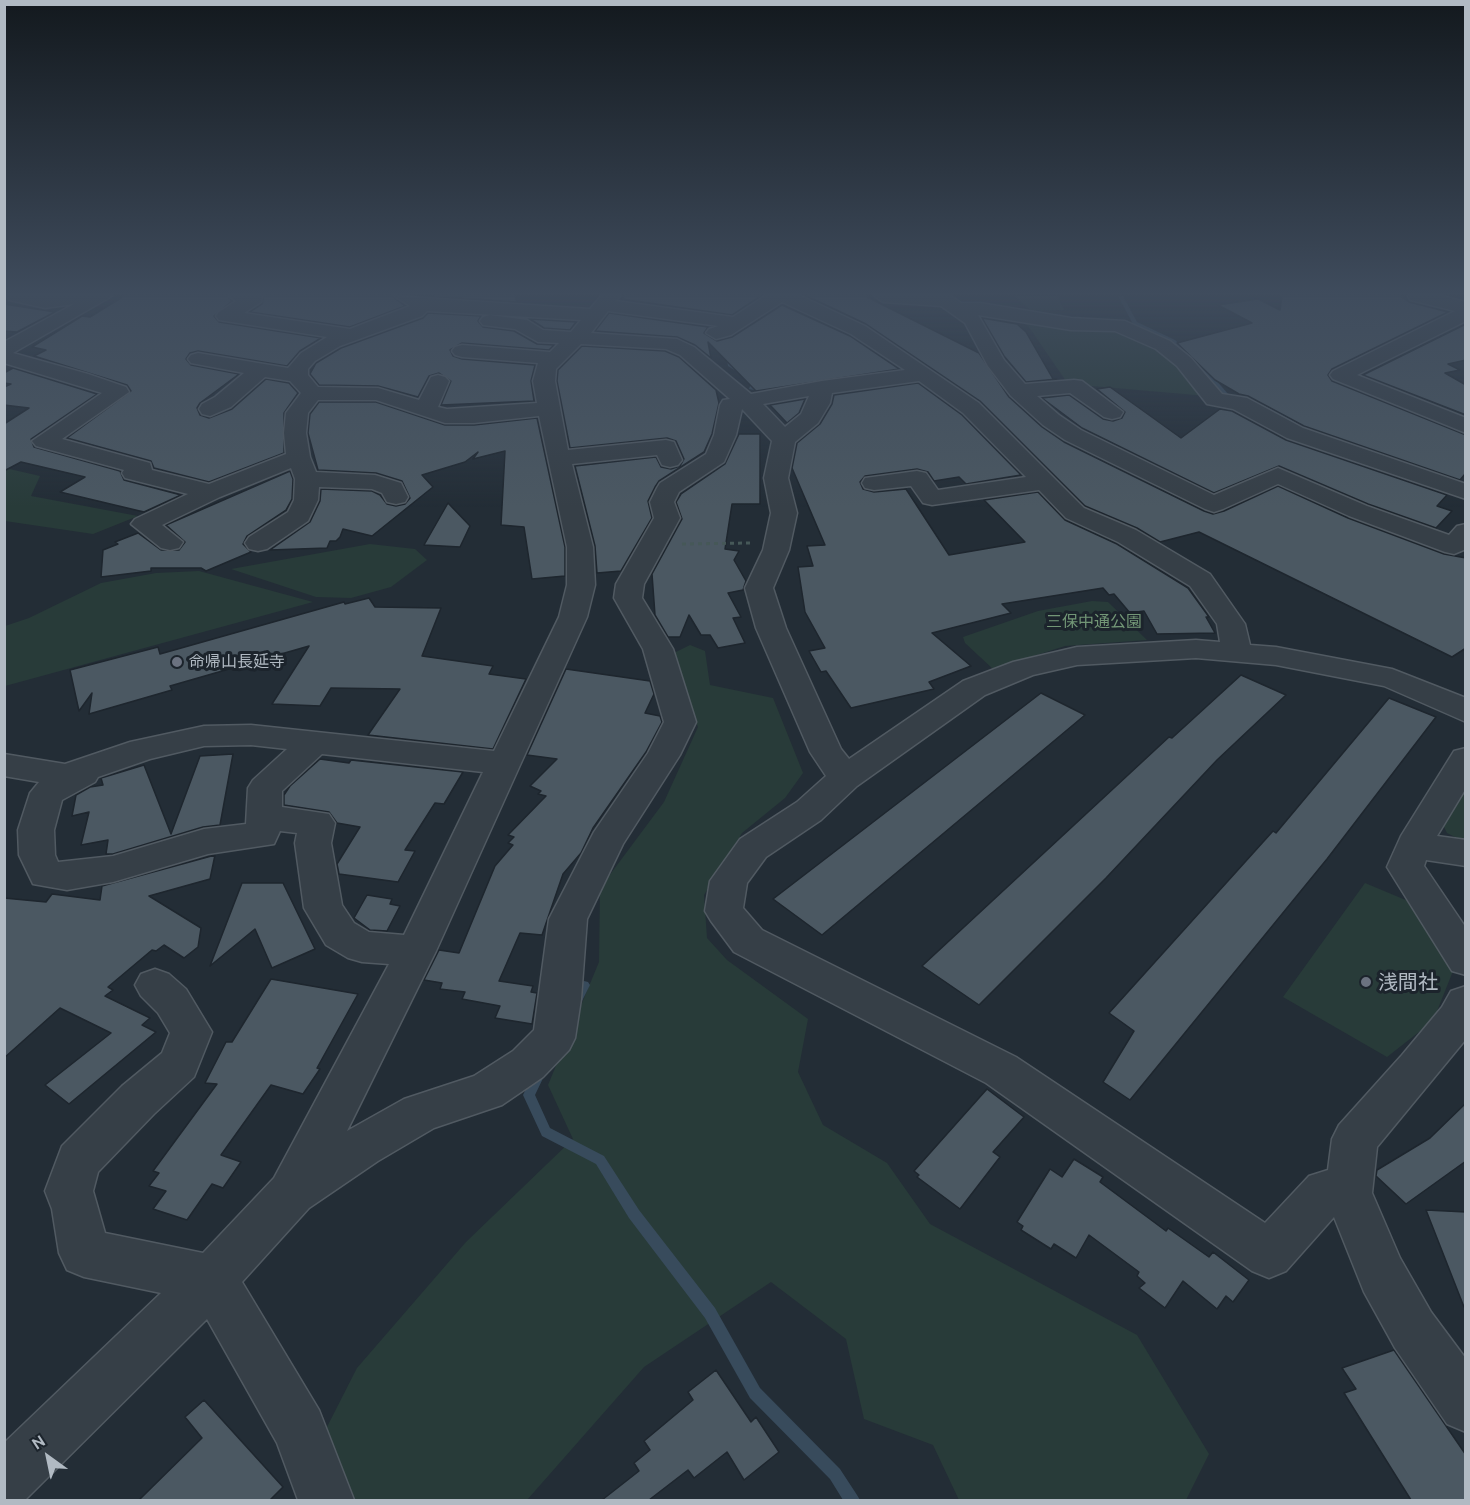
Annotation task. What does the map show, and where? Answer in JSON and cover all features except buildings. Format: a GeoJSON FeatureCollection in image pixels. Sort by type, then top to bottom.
{"type":"FeatureCollection","features":[{"type":"Feature","properties":{"kind":"street"},"geometry":{"type":"LineString","coordinates":[[38,366],[81,378],[118,392],[44,441],[142,468],[134,473],[212,492]]}},
{"type":"Feature","properties":{"kind":"street"},"geometry":{"type":"LineString","coordinates":[[239,366],[297,376],[312,393],[378,394],[445,416],[474,416],[549,408]]}},
{"type":"Feature","properties":{"kind":"street"},"geometry":{"type":"LineString","coordinates":[[297,376],[300,366]]}},
{"type":"Feature","properties":{"kind":"street"},"geometry":{"type":"LineString","coordinates":[[291,1194],[416,951],[573,617],[581,585],[580,547],[558,458],[544,381],[547,366]]}},
{"type":"Feature","properties":{"kind":"street"},"geometry":{"type":"LineString","coordinates":[[705,366],[745,401],[784,440]]}},
{"type":"Feature","properties":{"kind":"street"},"geometry":{"type":"LineString","coordinates":[[910,366],[972,408],[1075,513],[1127,536],[1200,580],[1231,624],[1236,650]]}},
{"type":"Feature","properties":{"kind":"street"},"geometry":{"type":"LineString","coordinates":[[999,366],[1019,391],[1051,420],[1073,435],[1214,504],[1278,475],[1358,511],[1454,546],[1466,532]]}},
{"type":"Feature","properties":{"kind":"street"},"geometry":{"type":"LineString","coordinates":[[1188,366],[1215,399],[1239,403],[1277,421],[1295,433],[1466,492]]}},
{"type":"Feature","properties":{"kind":"street"},"geometry":{"type":"LineString","coordinates":[[1358,366],[1340,375],[1466,426]]}},
{"type":"Feature","properties":{"kind":"street"},"geometry":{"type":"LineString","coordinates":[[223,406],[260,370]]}},
{"type":"Feature","properties":{"kind":"street"},"geometry":{"type":"LineString","coordinates":[[4,1482],[212,1279],[291,1194],[362,1146],[420,1113],[487,1091],[528,1064],[554,1038],[561,999],[568,919],[607,842],[663,755],[680,722],[658,649],[645,622],[628,598],[629,589],[667,518],[662,502],[669,488],[703,468],[716,457],[725,435],[731,405],[822,387],[921,374]]}},
{"type":"Feature","properties":{"kind":"street"},"geometry":{"type":"LineString","coordinates":[[426,410],[438,381]]}},
{"type":"Feature","properties":{"kind":"street"},"geometry":{"type":"LineString","coordinates":[[1019,391],[1074,386],[1112,412]]}},
{"type":"Feature","properties":{"kind":"street"},"geometry":{"type":"LineString","coordinates":[[822,387],[819,403],[810,418],[784,440],[776,477],[784,513],[777,542],[759,588],[771,628],[826,752],[845,778]]}},
{"type":"Feature","properties":{"kind":"street"},"geometry":{"type":"LineString","coordinates":[[258,543],[300,516],[306,500],[303,468],[295,432],[297,413],[312,393]]}},
{"type":"Feature","properties":{"kind":"street"},"geometry":{"type":"LineString","coordinates":[[558,458],[672,451]]}},
{"type":"Feature","properties":{"kind":"street"},"geometry":{"type":"LineString","coordinates":[[170,542],[144,524],[212,492],[303,468],[375,482],[392,488],[396,496]]}},
{"type":"Feature","properties":{"kind":"street"},"geometry":{"type":"LineString","coordinates":[[874,483],[917,478],[932,498],[1045,482]]}},
{"type":"Feature","properties":{"kind":"street"},"geometry":{"type":"LineString","coordinates":[[581,585],[629,589]]}},
{"type":"Feature","properties":{"kind":"street"},"geometry":{"type":"LineString","coordinates":[[1348,1193],[1326,1191],[1269,1254],[1002,1070],[748,941],[724,911],[729,881],[753,848],[809,812],[845,778],[974,688],[1024,668],[1077,656],[1196,649],[1236,650],[1392,678],[1462,708],[1466,712]]}},
{"type":"Feature","properties":{"kind":"street"},"geometry":{"type":"LineString","coordinates":[[315,742],[265,788],[265,817],[261,835],[204,842],[170,854],[113,869],[67,876],[46,873],[37,855],[36,830],[47,793],[96,768],[133,753],[204,736],[251,735],[315,742],[504,763]]}},
{"type":"Feature","properties":{"kind":"street"},"geometry":{"type":"LineString","coordinates":[[1466,759],[1414,845],[1405,867],[1466,960]]}},
{"type":"Feature","properties":{"kind":"street"},"geometry":{"type":"LineString","coordinates":[[4,765],[66,776],[96,768]]}},
{"type":"Feature","properties":{"kind":"street"},"geometry":{"type":"LineString","coordinates":[[265,817],[317,823],[312,843],[322,909],[340,934],[362,947],[416,951]]}},
{"type":"Feature","properties":{"kind":"street"},"geometry":{"type":"LineString","coordinates":[[1414,845],[1466,853]]}},
{"type":"Feature","properties":{"kind":"street"},"geometry":{"type":"LineString","coordinates":[[155,985],[172,1001],[191,1032],[179,1064],[138,1100],[78,1161],[69,1191],[76,1209],[84,1253],[212,1279],[300,1429],[326,1500]]}},
{"type":"Feature","properties":{"kind":"street"},"geometry":{"type":"LineString","coordinates":[[1466,1003],[1457,1019],[1418,1068],[1355,1139],[1348,1193],[1382,1275],[1413,1330],[1466,1405]]}},
{"type":"Feature","properties":{"kind":"path"},"geometry":{"type":"LineString","coordinates":[[651,545],[777,542]]}},
{"type":"Feature","properties":{"kind":"green space"},"geometry":{"type":"Polygon","coordinates":[[[1056,366],[1178,366],[1207,396],[1068,384],[1056,366]]]}},
{"type":"Feature","properties":{"kind":"green space"},"geometry":{"type":"Polygon","coordinates":[[[5,468],[40,476],[31,496],[138,516],[93,534],[5,521],[5,468]]]}},
{"type":"Feature","properties":{"kind":"green space"},"geometry":{"type":"Polygon","coordinates":[[[370,544],[415,549],[427,560],[391,587],[351,598],[316,597],[231,569],[370,544]]]}},
{"type":"Feature","properties":{"kind":"green space"},"geometry":{"type":"Polygon","coordinates":[[[199,571],[313,602],[5,686],[5,626],[29,618],[101,583],[156,573],[199,571]]]}},
{"type":"Feature","properties":{"kind":"green space","name":"三保中通公園"},"geometry":{"type":"Polygon","coordinates":[[[1092,601],[1108,602],[1147,640],[1065,646],[993,669],[965,643],[963,637],[1038,611],[1092,601]]]}},
{"type":"Feature","properties":{"kind":"green space"},"geometry":{"type":"Polygon","coordinates":[[[690,645],[705,651],[710,685],[773,698],[803,773],[785,798],[742,833],[704,895],[707,938],[727,960],[808,1019],[798,1072],[823,1125],[887,1163],[930,1224],[1137,1335],[1209,1454],[1186,1500],[959,1500],[933,1445],[864,1419],[846,1339],[771,1282],[644,1367],[527,1500],[310,1500],[301,1478],[357,1368],[466,1242],[573,1139],[548,1085],[599,962],[600,888],[664,802],[698,727],[682,688],[672,654],[690,645]]]}},
{"type":"Feature","properties":{"kind":"green space"},"geometry":{"type":"Polygon","coordinates":[[[1465,785],[1465,842],[1447,833],[1441,821],[1465,785]]]}},
{"type":"Feature","properties":{"kind":"green space"},"geometry":{"type":"Polygon","coordinates":[[[1365,883],[1408,901],[1453,971],[1433,1021],[1387,1057],[1283,997],[1365,883]]]}},
{"type":"Feature","properties":{"kind":"waterway"},"geometry":{"type":"LineString","coordinates":[[731,366],[755,380],[752,389]]}},
{"type":"Feature","properties":{"kind":"waterway"},"geometry":{"type":"LineString","coordinates":[[1201,366],[1227,396],[1234,398]]}},
{"type":"Feature","properties":{"kind":"waterway"},"geometry":{"type":"LineString","coordinates":[[1259,405],[1283,416],[1302,429]]}},
{"type":"Feature","properties":{"kind":"waterway"},"geometry":{"type":"LineString","coordinates":[[576,1001],[584,985]]}},
{"type":"Feature","properties":{"kind":"waterway"},"geometry":{"type":"LineString","coordinates":[[540,1072],[529,1095],[546,1132],[600,1160],[634,1214],[710,1313],[755,1393],[835,1474],[852,1500]]}},
{"type":"Feature","properties":{"kind":"place","name":"命帰山長延寺"},"geometry":{"type":"Point","coordinates":[177,662]}},
{"type":"Feature","properties":{"kind":"place","name":"浅間社"},"geometry":{"type":"Point","coordinates":[1366,982]}}]}
